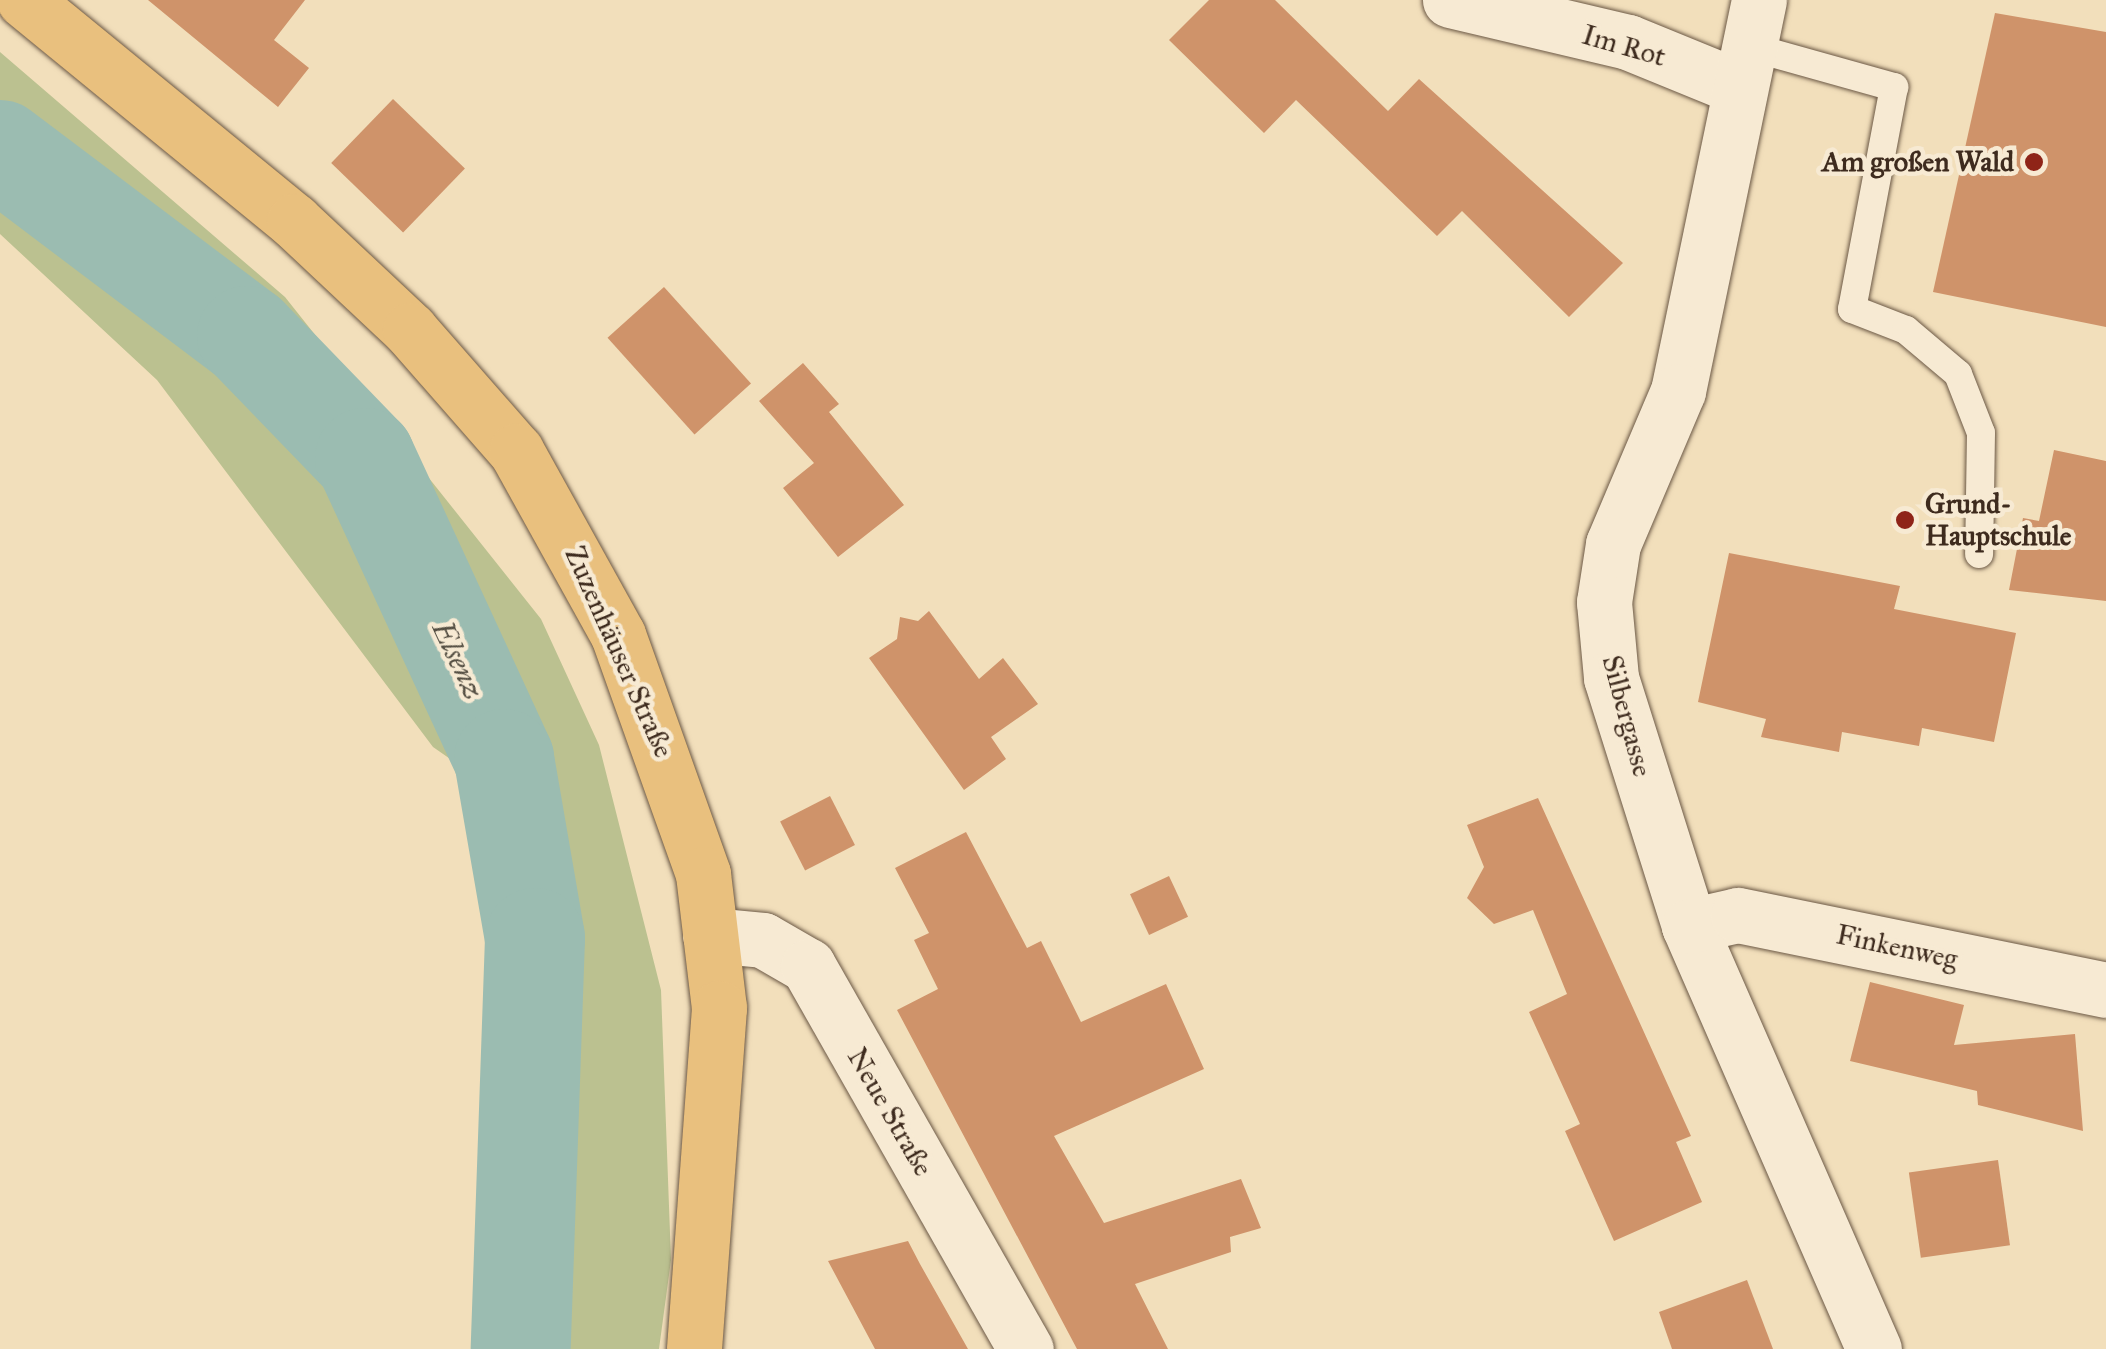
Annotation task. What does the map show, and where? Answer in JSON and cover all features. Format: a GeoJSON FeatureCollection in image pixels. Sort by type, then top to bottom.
{"type":"FeatureCollection","features":[{"type":"Feature","properties":{"kind":"main road","name":"Zuzenhäuser Straße"},"geometry":{"type":"LineString","coordinates":[[24,0],[294,221],[410,330],[516,451],[566,532],[653,721],[703,874],[718,1098],[694,1349]]}},
{"type":"Feature","properties":{"kind":"street","name":"Im Rot"},"geometry":{"type":"LineString","coordinates":[[1450,0],[1628,42],[1748,44]]}},
{"type":"Feature","properties":{"kind":"street","name":"Silbergasse"},"geometry":{"type":"LineString","coordinates":[[1748,44],[1678,391],[1613,544],[1604,602],[1611,678],[1689,926],[1874,1349]]}},
{"type":"Feature","properties":{"kind":"street","name":"Finkenweg"},"geometry":{"type":"LineString","coordinates":[[1689,926],[1738,914],[2106,990]]}},
{"type":"Feature","properties":{"kind":"street","name":"Neue Straße"},"geometry":{"type":"LineString","coordinates":[[710,935],[763,940],[808,966],[1026,1349]]}},
{"type":"Feature","properties":{"kind":"lane"},"geometry":{"type":"LineString","coordinates":[[1748,44],[1894,87],[1852,309],[1906,330],[1958,374],[1981,433],[1979,554]]}},
{"type":"Feature","properties":{"kind":"green space"},"geometry":{"type":"Polygon","coordinates":[[[0,52],[285,297],[541,619],[599,745],[661,990],[671,1260],[659,1349],[505,1349],[515,929],[492,788],[433,747],[157,380],[0,234],[0,52]]]}},
{"type":"Feature","properties":{"kind":"building"},"geometry":{"type":"Polygon","coordinates":[[[148,0],[305,0],[274,40],[309,68],[278,107],[148,0]]]}},
{"type":"Feature","properties":{"kind":"building"},"geometry":{"type":"Polygon","coordinates":[[[1209,0],[1275,0],[1388,111],[1419,79],[1623,263],[1569,317],[1462,211],[1437,236],[1296,100],[1264,133],[1169,40],[1209,0]]]}},
{"type":"Feature","properties":{"kind":"building","name":"Am großen Wald"},"geometry":{"type":"Polygon","coordinates":[[[1995,13],[2106,32],[2106,327],[1933,292],[1995,13]]]}},
{"type":"Feature","properties":{"kind":"building"},"geometry":{"type":"Polygon","coordinates":[[[393,99],[465,168],[403,232],[331,163],[393,99]]]}},
{"type":"Feature","properties":{"kind":"building"},"geometry":{"type":"Polygon","coordinates":[[[664,287],[751,384],[695,434],[608,338],[664,287]]]}},
{"type":"Feature","properties":{"kind":"building"},"geometry":{"type":"Polygon","coordinates":[[[803,363],[839,404],[829,412],[904,505],[838,557],[783,488],[814,463],[759,401],[803,363]]]}},
{"type":"Feature","properties":{"kind":"building"},"geometry":{"type":"Polygon","coordinates":[[[2054,450],[2106,461],[2106,601],[2009,590],[2023,518],[2039,521],[2054,450]]]}},
{"type":"Feature","properties":{"kind":"building"},"geometry":{"type":"Polygon","coordinates":[[[1729,553],[1900,586],[1894,609],[2016,633],[1994,742],[1922,728],[1919,746],[1842,732],[1839,752],[1761,737],[1766,719],[1698,702],[1729,553]]]}},
{"type":"Feature","properties":{"kind":"building"},"geometry":{"type":"Polygon","coordinates":[[[929,611],[979,679],[1003,658],[1038,704],[991,737],[1006,759],[964,790],[869,658],[897,639],[900,617],[918,621],[929,611]]]}},
{"type":"Feature","properties":{"kind":"building"},"geometry":{"type":"Polygon","coordinates":[[[830,796],[855,845],[805,870],[780,821],[830,796]]]}},
{"type":"Feature","properties":{"kind":"building"},"geometry":{"type":"Polygon","coordinates":[[[1538,798],[1691,1136],[1676,1142],[1702,1202],[1614,1241],[1565,1131],[1580,1124],[1529,1012],[1567,994],[1533,910],[1494,924],[1467,898],[1484,867],[1467,825],[1538,798]]]}},
{"type":"Feature","properties":{"kind":"building"},"geometry":{"type":"Polygon","coordinates":[[[966,832],[1027,948],[1041,941],[1081,1022],[1166,984],[1204,1069],[1054,1136],[1104,1223],[1241,1179],[1261,1228],[1230,1237],[1231,1252],[1135,1284],[1168,1349],[1077,1349],[897,1010],[938,989],[914,940],[929,933],[895,868],[966,832]]]}},
{"type":"Feature","properties":{"kind":"building"},"geometry":{"type":"Polygon","coordinates":[[[1169,876],[1188,917],[1149,935],[1130,894],[1169,876]]]}},
{"type":"Feature","properties":{"kind":"building"},"geometry":{"type":"Polygon","coordinates":[[[1870,982],[1964,1005],[1954,1045],[2075,1034],[2083,1131],[1978,1105],[1977,1091],[1850,1061],[1870,982]]]}},
{"type":"Feature","properties":{"kind":"building"},"geometry":{"type":"Polygon","coordinates":[[[1998,1160],[2010,1245],[1921,1258],[1909,1173],[1998,1160]]]}},
{"type":"Feature","properties":{"kind":"building"},"geometry":{"type":"Polygon","coordinates":[[[908,1241],[968,1349],[875,1349],[828,1261],[908,1241]]]}},
{"type":"Feature","properties":{"kind":"building"},"geometry":{"type":"Polygon","coordinates":[[[1747,1280],[1773,1349],[1672,1349],[1659,1312],[1747,1280]]]}},
{"type":"Feature","properties":{"kind":"waterway","name":"Elsenz"},"geometry":{"type":"LineString","coordinates":[[0,150],[247,336],[365,458],[504,759],[535,938],[521,1349]]}},
{"type":"Feature","properties":{"kind":"place","name":"Am großen Wald"},"geometry":{"type":"Point","coordinates":[2034,162]}},
{"type":"Feature","properties":{"kind":"place","name":"Grund- Hauptschule"},"geometry":{"type":"Point","coordinates":[1905,520]}}]}
